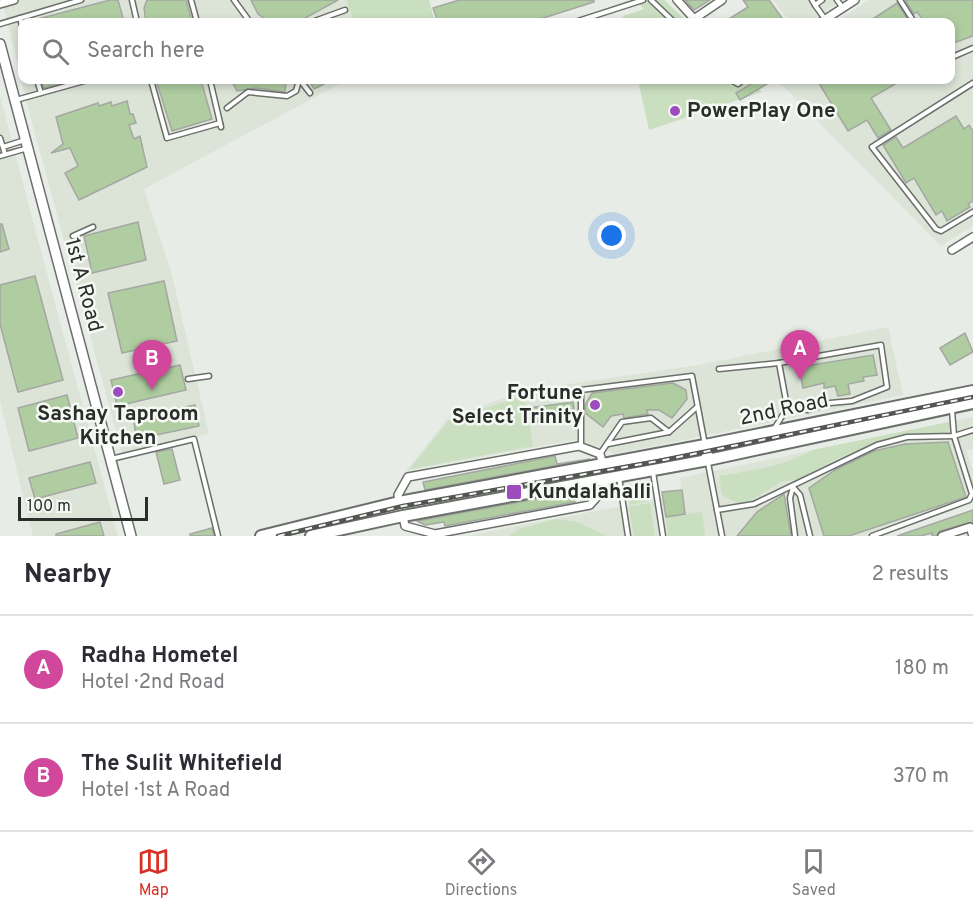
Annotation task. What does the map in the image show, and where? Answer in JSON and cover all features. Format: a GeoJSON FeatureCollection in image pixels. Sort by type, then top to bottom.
{"type":"FeatureCollection","features":[{"type":"Feature","properties":{"kind":"main road","name":"2nd Road"},"geometry":{"type":"LineString","coordinates":[[261,536],[399,502],[602,459],[773,433],[973,391]]}},
{"type":"Feature","properties":{"kind":"main road","name":"2nd Road"},"geometry":{"type":"LineString","coordinates":[[311,536],[403,516],[708,460],[973,403]]}},
{"type":"Feature","properties":{"kind":"main road"},"geometry":{"type":"LineString","coordinates":[[705,445],[708,460]]}},
{"type":"Feature","properties":{"kind":"street"},"geometry":{"type":"LineString","coordinates":[[0,4],[14,0]]}},
{"type":"Feature","properties":{"kind":"street"},"geometry":{"type":"LineString","coordinates":[[677,0],[693,18]]}},
{"type":"Feature","properties":{"kind":"street"},"geometry":{"type":"LineString","coordinates":[[700,18],[722,0]]}},
{"type":"Feature","properties":{"kind":"street"},"geometry":{"type":"LineString","coordinates":[[828,18],[855,0]]}},
{"type":"Feature","properties":{"kind":"street","name":"1st A Road"},"geometry":{"type":"LineString","coordinates":[[0,44],[131,536]]}},
{"type":"Feature","properties":{"kind":"street"},"geometry":{"type":"LineString","coordinates":[[952,250],[973,237]]}},
{"type":"Feature","properties":{"kind":"street"},"geometry":{"type":"LineString","coordinates":[[399,502],[398,495],[408,477],[581,447],[602,459]]}},
{"type":"Feature","properties":{"kind":"street"},"geometry":{"type":"LineString","coordinates":[[403,516],[405,526],[435,535],[590,505],[605,488],[604,478]]}},
{"type":"Feature","properties":{"kind":"street"},"geometry":{"type":"LineString","coordinates":[[942,536],[970,527],[973,536]]}},
{"type":"Feature","properties":{"kind":"lane"},"geometry":{"type":"LineString","coordinates":[[20,18],[81,0]]}},
{"type":"Feature","properties":{"kind":"lane"},"geometry":{"type":"LineString","coordinates":[[132,0],[136,18]]}},
{"type":"Feature","properties":{"kind":"lane"},"geometry":{"type":"LineString","coordinates":[[191,0],[196,18]]}},
{"type":"Feature","properties":{"kind":"lane"},"geometry":{"type":"LineString","coordinates":[[234,0],[247,18]]}},
{"type":"Feature","properties":{"kind":"lane"},"geometry":{"type":"LineString","coordinates":[[587,18],[643,0]]}},
{"type":"Feature","properties":{"kind":"lane"},"geometry":{"type":"LineString","coordinates":[[651,0],[670,18]]}},
{"type":"Feature","properties":{"kind":"lane"},"geometry":{"type":"LineString","coordinates":[[812,0],[822,18]]}},
{"type":"Feature","properties":{"kind":"lane"},"geometry":{"type":"LineString","coordinates":[[815,5],[822,0]]}},
{"type":"Feature","properties":{"kind":"lane"},"geometry":{"type":"LineString","coordinates":[[837,0],[843,8]]}},
{"type":"Feature","properties":{"kind":"lane"},"geometry":{"type":"LineString","coordinates":[[900,0],[911,18]]}},
{"type":"Feature","properties":{"kind":"lane"},"geometry":{"type":"LineString","coordinates":[[323,18],[345,10]]}},
{"type":"Feature","properties":{"kind":"lane"},"geometry":{"type":"LineString","coordinates":[[0,24],[18,19]]}},
{"type":"Feature","properties":{"kind":"lane"},"geometry":{"type":"LineString","coordinates":[[955,56],[973,48]]}},
{"type":"Feature","properties":{"kind":"lane"},"geometry":{"type":"LineString","coordinates":[[973,83],[872,147],[936,229],[941,231],[973,212]]}},
{"type":"Feature","properties":{"kind":"lane"},"geometry":{"type":"LineString","coordinates":[[38,84],[41,93]]}},
{"type":"Feature","properties":{"kind":"lane"},"geometry":{"type":"LineString","coordinates":[[15,100],[74,84]]}},
{"type":"Feature","properties":{"kind":"lane"},"geometry":{"type":"LineString","coordinates":[[152,84],[167,138],[220,125],[211,84]]}},
{"type":"Feature","properties":{"kind":"lane"},"geometry":{"type":"LineString","coordinates":[[227,108],[248,92],[288,96],[296,91],[299,84]]}},
{"type":"Feature","properties":{"kind":"lane"},"geometry":{"type":"LineString","coordinates":[[303,84],[310,93]]}},
{"type":"Feature","properties":{"kind":"lane"},"geometry":{"type":"LineString","coordinates":[[0,138],[3,147],[2,155]]}},
{"type":"Feature","properties":{"kind":"lane"},"geometry":{"type":"LineString","coordinates":[[3,147],[27,144]]}},
{"type":"Feature","properties":{"kind":"lane"},"geometry":{"type":"LineString","coordinates":[[2,155],[27,144]]}},
{"type":"Feature","properties":{"kind":"lane"},"geometry":{"type":"LineString","coordinates":[[73,236],[93,227]]}},
{"type":"Feature","properties":{"kind":"lane"},"geometry":{"type":"LineString","coordinates":[[719,369],[779,363],[881,345],[887,387],[852,401],[830,403],[808,410],[789,405],[786,401],[779,363]]}},
{"type":"Feature","properties":{"kind":"lane"},"geometry":{"type":"LineString","coordinates":[[188,379],[209,376]]}},
{"type":"Feature","properties":{"kind":"lane"},"geometry":{"type":"LineString","coordinates":[[581,447],[581,390],[692,376],[705,445]]}},
{"type":"Feature","properties":{"kind":"lane"},"geometry":{"type":"LineString","coordinates":[[773,433],[777,420],[789,405]]}},
{"type":"Feature","properties":{"kind":"lane"},"geometry":{"type":"LineString","coordinates":[[608,444],[669,432],[698,406]]}},
{"type":"Feature","properties":{"kind":"lane"},"geometry":{"type":"LineString","coordinates":[[872,536],[969,500],[972,494],[954,436],[952,407]]}},
{"type":"Feature","properties":{"kind":"lane"},"geometry":{"type":"LineString","coordinates":[[602,459],[608,444],[622,422],[651,418],[669,432]]}},
{"type":"Feature","properties":{"kind":"lane"},"geometry":{"type":"LineString","coordinates":[[717,510],[754,504],[877,445],[907,437],[954,436],[973,430]]}},
{"type":"Feature","properties":{"kind":"lane"},"geometry":{"type":"LineString","coordinates":[[111,460],[194,439],[218,536]]}},
{"type":"Feature","properties":{"kind":"lane"},"geometry":{"type":"LineString","coordinates":[[708,460],[722,536]]}},
{"type":"Feature","properties":{"kind":"lane"},"geometry":{"type":"LineString","coordinates":[[652,470],[663,536]]}},
{"type":"Feature","properties":{"kind":"lane"},"geometry":{"type":"LineString","coordinates":[[619,475],[628,536]]}},
{"type":"Feature","properties":{"kind":"lane"},"geometry":{"type":"LineString","coordinates":[[793,487],[790,498],[795,536]]}},
{"type":"Feature","properties":{"kind":"lane"},"geometry":{"type":"LineString","coordinates":[[793,487],[800,495],[810,536]]}},
{"type":"Feature","properties":{"kind":"shaded area"},"geometry":{"type":"Polygon","coordinates":[[[2,0],[346,0],[352,18],[18,18],[18,66],[2,0]]]}},
{"type":"Feature","properties":{"kind":"shaded area"},"geometry":{"type":"Polygon","coordinates":[[[773,0],[842,0],[815,18],[787,18],[773,0]]]}},
{"type":"Feature","properties":{"kind":"shaded area"},"geometry":{"type":"Polygon","coordinates":[[[869,0],[973,0],[973,226],[941,246],[779,84],[955,84],[955,18],[842,18],[869,0]]]}},
{"type":"Feature","properties":{"kind":"shaded area"},"geometry":{"type":"Polygon","coordinates":[[[22,84],[340,84],[144,189],[171,271],[209,434],[122,453],[22,84]]]}},
{"type":"Feature","properties":{"kind":"shaded area"},"geometry":{"type":"Polygon","coordinates":[[[0,96],[118,536],[33,536],[0,400],[0,96]]]}},
{"type":"Feature","properties":{"kind":"shaded area"},"geometry":{"type":"Polygon","coordinates":[[[888,327],[903,395],[615,454],[579,439],[406,471],[447,419],[522,391],[698,365],[888,327]]]}},
{"type":"Feature","properties":{"kind":"shaded area"},"geometry":{"type":"Polygon","coordinates":[[[973,417],[973,449],[966,450],[973,470],[973,503],[880,536],[465,536],[663,498],[666,516],[684,514],[680,478],[973,417]]]}},
{"type":"Feature","properties":{"kind":"green space"},"geometry":{"type":"Polygon","coordinates":[[[346,0],[429,0],[434,18],[353,18],[346,0]]]}},
{"type":"Feature","properties":{"kind":"green space"},"geometry":{"type":"Polygon","coordinates":[[[635,0],[664,0],[684,18],[624,18],[623,16],[644,9],[635,0]]]}},
{"type":"Feature","properties":{"kind":"green space","name":"PowerPlay One"},"geometry":{"type":"Polygon","coordinates":[[[639,84],[753,84],[762,92],[649,130],[639,84]]]}},
{"type":"Feature","properties":{"kind":"green space"},"geometry":{"type":"Polygon","coordinates":[[[525,395],[533,446],[410,469],[448,421],[525,395]]]}},
{"type":"Feature","properties":{"kind":"green space"},"geometry":{"type":"Polygon","coordinates":[[[949,422],[951,428],[948,433],[909,435],[875,443],[832,461],[799,480],[783,481],[746,503],[738,503],[722,495],[719,476],[779,464],[812,450],[949,422]]]}},
{"type":"Feature","properties":{"kind":"green space"},"geometry":{"type":"Polygon","coordinates":[[[646,482],[649,501],[629,505],[626,486],[646,482]]]}},
{"type":"Feature","properties":{"kind":"green space"},"geometry":{"type":"Polygon","coordinates":[[[650,503],[655,536],[634,536],[629,507],[650,503]]]}},
{"type":"Feature","properties":{"kind":"green space"},"geometry":{"type":"Polygon","coordinates":[[[702,512],[705,536],[668,536],[666,517],[702,512]]]}},
{"type":"Feature","properties":{"kind":"green space"},"geometry":{"type":"Polygon","coordinates":[[[556,519],[577,522],[607,536],[509,536],[519,529],[556,519]]]}},
{"type":"Feature","properties":{"kind":"building"},"geometry":{"type":"Polygon","coordinates":[[[110,0],[118,0],[123,18],[42,18],[110,0]]]}},
{"type":"Feature","properties":{"kind":"building"},"geometry":{"type":"Polygon","coordinates":[[[147,0],[186,0],[191,18],[145,18],[144,8],[147,0]]]}},
{"type":"Feature","properties":{"kind":"building"},"geometry":{"type":"Polygon","coordinates":[[[251,0],[338,0],[305,18],[264,18],[258,14],[251,0]]]}},
{"type":"Feature","properties":{"kind":"building"},"geometry":{"type":"Polygon","coordinates":[[[459,0],[594,0],[594,2],[544,18],[437,18],[433,8],[459,0]]]}},
{"type":"Feature","properties":{"kind":"building"},"geometry":{"type":"Polygon","coordinates":[[[685,0],[710,0],[694,10],[685,0]]]}},
{"type":"Feature","properties":{"kind":"building"},"geometry":{"type":"Polygon","coordinates":[[[743,0],[769,0],[782,18],[730,18],[748,7],[743,0]]]}},
{"type":"Feature","properties":{"kind":"building"},"geometry":{"type":"Polygon","coordinates":[[[905,0],[973,0],[973,36],[955,43],[955,18],[922,18],[917,12],[914,14],[905,0]]]}},
{"type":"Feature","properties":{"kind":"building"},"geometry":{"type":"Polygon","coordinates":[[[897,3],[907,18],[874,18],[897,3]]]}},
{"type":"Feature","properties":{"kind":"building"},"geometry":{"type":"Polygon","coordinates":[[[42,84],[59,84],[44,88],[42,84]]]}},
{"type":"Feature","properties":{"kind":"building"},"geometry":{"type":"Polygon","coordinates":[[[157,84],[202,84],[212,119],[172,131],[157,84]]]}},
{"type":"Feature","properties":{"kind":"building"},"geometry":{"type":"Polygon","coordinates":[[[233,84],[286,84],[285,92],[256,88],[237,91],[233,84]]]}},
{"type":"Feature","properties":{"kind":"building"},"geometry":{"type":"Polygon","coordinates":[[[311,84],[324,84],[314,89],[311,84]]]}},
{"type":"Feature","properties":{"kind":"building"},"geometry":{"type":"Polygon","coordinates":[[[751,84],[767,84],[740,100],[736,93],[751,84]]]}},
{"type":"Feature","properties":{"kind":"building"},"geometry":{"type":"Polygon","coordinates":[[[819,84],[895,84],[871,98],[891,130],[878,138],[867,120],[848,131],[819,84]]]}},
{"type":"Feature","properties":{"kind":"building"},"geometry":{"type":"Polygon","coordinates":[[[127,101],[130,114],[133,114],[136,123],[129,125],[134,139],[140,136],[147,167],[79,200],[65,173],[78,166],[70,148],[51,153],[63,144],[56,117],[98,103],[99,106],[111,102],[112,106],[127,101]]]}},
{"type":"Feature","properties":{"kind":"building"},"geometry":{"type":"Polygon","coordinates":[[[956,116],[964,129],[969,125],[973,131],[973,201],[968,204],[970,207],[947,221],[942,211],[936,215],[914,178],[906,183],[883,145],[896,137],[903,148],[956,116]]]}},
{"type":"Feature","properties":{"kind":"building"},"geometry":{"type":"Polygon","coordinates":[[[138,222],[146,260],[92,273],[84,236],[138,222]]]}},
{"type":"Feature","properties":{"kind":"building"},"geometry":{"type":"Polygon","coordinates":[[[0,224],[2,224],[9,249],[0,252],[0,224]]]}},
{"type":"Feature","properties":{"kind":"building"},"geometry":{"type":"Polygon","coordinates":[[[35,276],[63,380],[18,392],[0,324],[0,285],[35,276]]]}},
{"type":"Feature","properties":{"kind":"building"},"geometry":{"type":"Polygon","coordinates":[[[164,281],[177,341],[122,353],[108,293],[164,281]]]}},
{"type":"Feature","properties":{"kind":"building"},"geometry":{"type":"Polygon","coordinates":[[[965,333],[973,352],[950,365],[940,348],[965,333]]]}},
{"type":"Feature","properties":{"kind":"building"},"geometry":{"type":"Polygon","coordinates":[[[873,355],[877,375],[863,377],[864,381],[848,384],[850,394],[838,396],[835,386],[824,388],[824,383],[803,388],[799,367],[873,355]]]}},
{"type":"Feature","properties":{"kind":"building"},"geometry":{"type":"Polygon","coordinates":[[[180,365],[186,390],[117,406],[111,380],[142,373],[146,376],[150,372],[180,365]]]}},
{"type":"Feature","properties":{"kind":"building"},"geometry":{"type":"Polygon","coordinates":[[[673,383],[686,390],[687,399],[672,418],[659,410],[647,410],[648,414],[624,418],[623,414],[611,416],[603,427],[585,413],[585,405],[592,393],[673,383]]]}},
{"type":"Feature","properties":{"kind":"building"},"geometry":{"type":"Polygon","coordinates":[[[67,395],[78,438],[29,451],[18,408],[67,395]]]}},
{"type":"Feature","properties":{"kind":"building"},"geometry":{"type":"Polygon","coordinates":[[[573,402],[575,416],[531,423],[529,408],[573,402]]]}},
{"type":"Feature","properties":{"kind":"building"},"geometry":{"type":"Polygon","coordinates":[[[195,405],[199,426],[137,439],[133,418],[195,405]]]}},
{"type":"Feature","properties":{"kind":"building"},"geometry":{"type":"Polygon","coordinates":[[[948,442],[966,497],[849,536],[824,536],[809,488],[835,470],[874,451],[905,444],[948,442]]]}},
{"type":"Feature","properties":{"kind":"building"},"geometry":{"type":"Polygon","coordinates":[[[172,449],[180,480],[164,484],[156,452],[172,449]]]}},
{"type":"Feature","properties":{"kind":"building"},"geometry":{"type":"Polygon","coordinates":[[[555,456],[557,464],[590,459],[425,490],[423,482],[555,456]]]}},
{"type":"Feature","properties":{"kind":"building"},"geometry":{"type":"Polygon","coordinates":[[[90,462],[96,483],[35,499],[29,478],[90,462]]]}},
{"type":"Feature","properties":{"kind":"building"},"geometry":{"type":"Polygon","coordinates":[[[595,488],[595,491],[573,495],[575,502],[445,526],[444,522],[425,525],[417,521],[595,488]]]}},
{"type":"Feature","properties":{"kind":"building"},"geometry":{"type":"Polygon","coordinates":[[[682,490],[685,514],[666,517],[662,492],[682,490]]]}},
{"type":"Feature","properties":{"kind":"building"},"geometry":{"type":"Polygon","coordinates":[[[784,494],[791,536],[737,536],[757,512],[784,494]]]}},
{"type":"Feature","properties":{"kind":"building"},"geometry":{"type":"Polygon","coordinates":[[[973,510],[973,522],[940,531],[936,536],[932,536],[932,533],[921,536],[897,536],[973,510]]]}},
{"type":"Feature","properties":{"kind":"building"},"geometry":{"type":"Polygon","coordinates":[[[100,522],[104,536],[56,536],[56,534],[100,522]]]}},
{"type":"Feature","properties":{"kind":"building"},"geometry":{"type":"Polygon","coordinates":[[[212,528],[214,536],[190,536],[190,534],[212,528]]]}},
{"type":"Feature","properties":{"kind":"railway"},"geometry":{"type":"LineString","coordinates":[[278,536],[403,506],[659,461],[973,397]]}},
{"type":"Feature","properties":{"kind":"place","name":"PowerPlay One"},"geometry":{"type":"Point","coordinates":[675,111]}},
{"type":"Feature","properties":{"kind":"place","name":"Radha Hometel"},"geometry":{"type":"Point","coordinates":[800,380]}},
{"type":"Feature","properties":{"kind":"place","name":"The Sulit Whitefield"},"geometry":{"type":"Point","coordinates":[152,390]}},
{"type":"Feature","properties":{"kind":"place","name":"Sashay Taproom Kitchen"},"geometry":{"type":"Point","coordinates":[118,392]}},
{"type":"Feature","properties":{"kind":"place","name":"Fortune Select Trinity"},"geometry":{"type":"Point","coordinates":[595,405]}},
{"type":"Feature","properties":{"kind":"place","name":"Kundalahalli"},"geometry":{"type":"Point","coordinates":[514,492]}}]}
